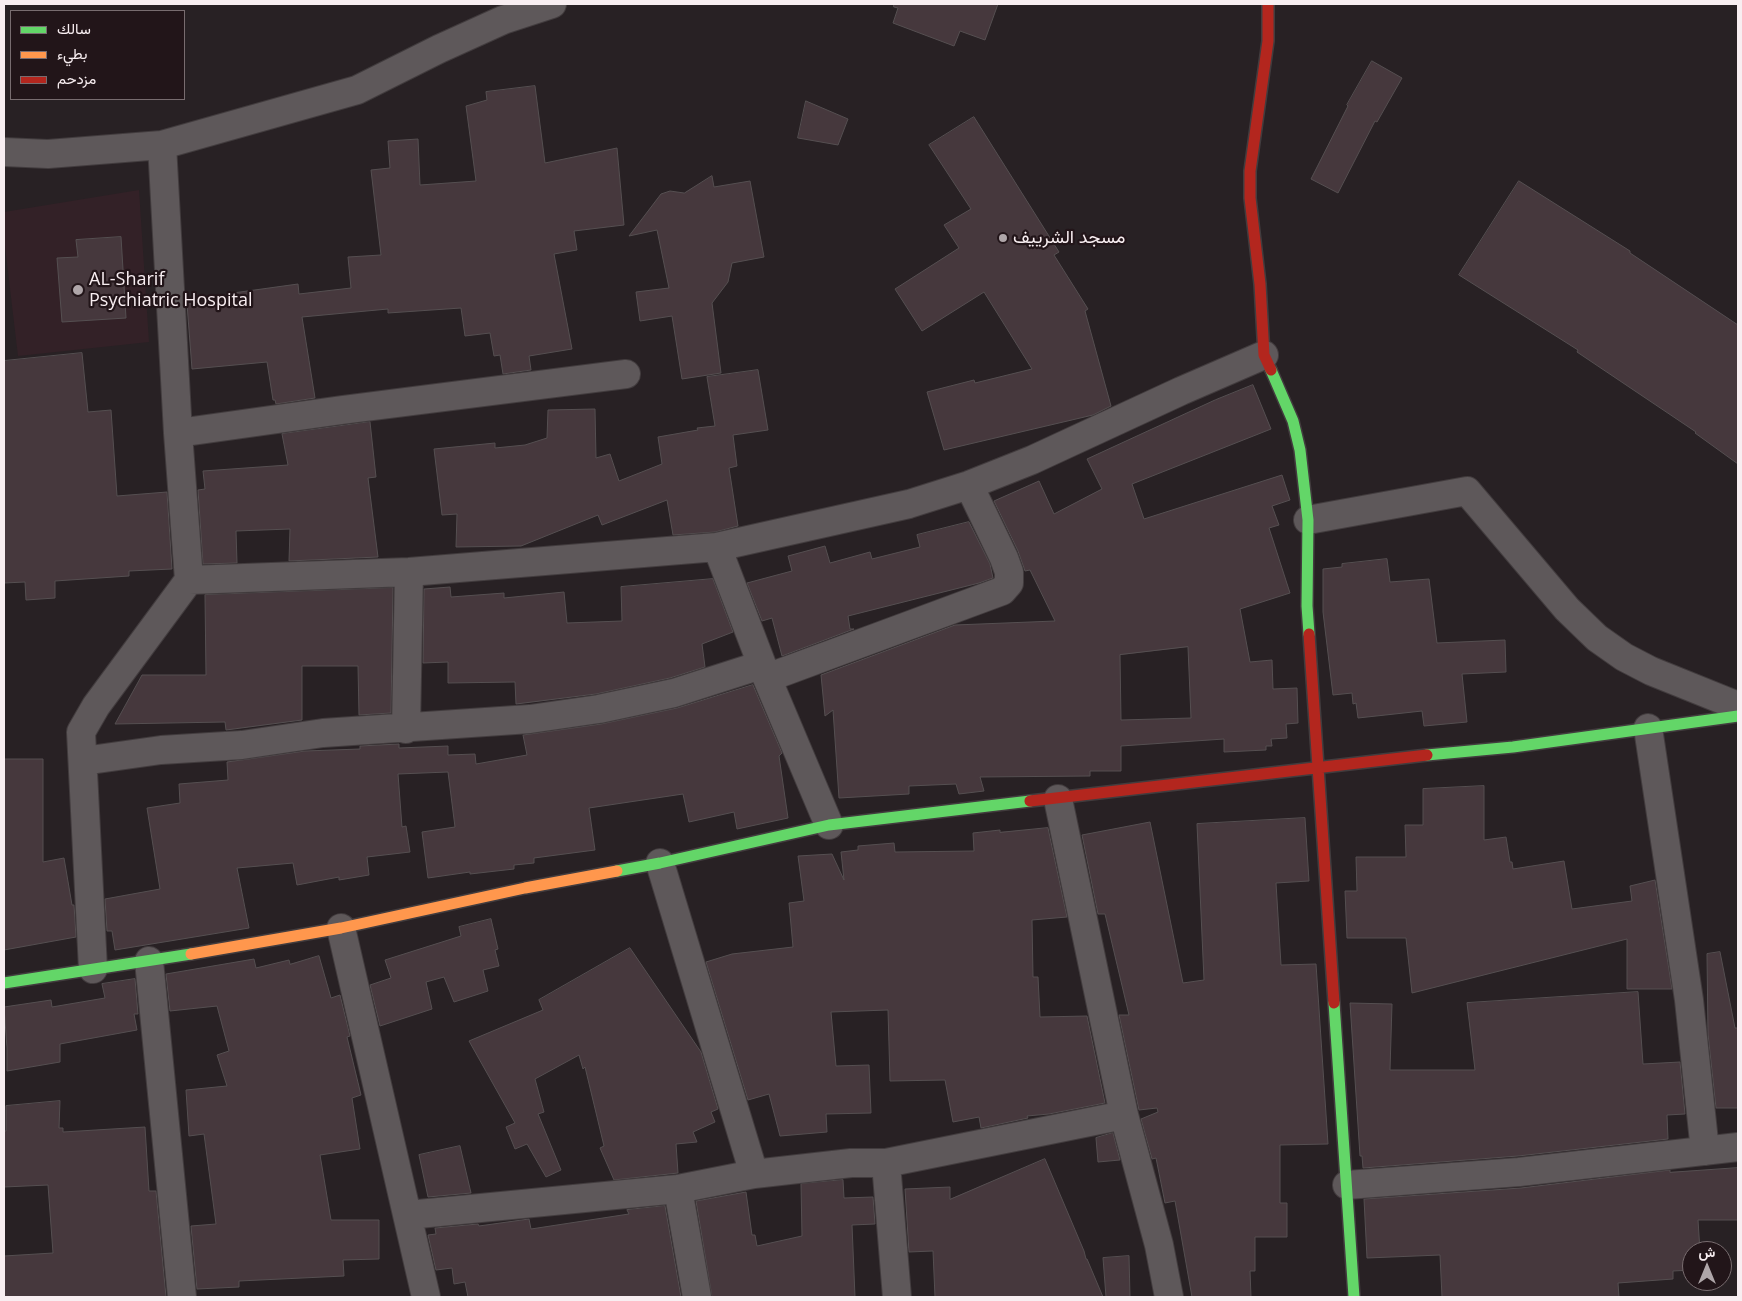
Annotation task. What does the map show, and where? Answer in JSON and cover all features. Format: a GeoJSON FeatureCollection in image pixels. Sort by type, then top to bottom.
{"type":"FeatureCollection","features":[{"type":"Feature","properties":{"kind":"street"},"geometry":{"type":"LineString","coordinates":[[4,152],[48,154],[162,145],[357,90],[438,48],[503,20],[552,4]]}},
{"type":"Feature","properties":{"kind":"street"},"geometry":{"type":"LineString","coordinates":[[1268,4],[1268,41],[1250,171],[1250,198],[1260,284],[1264,355],[1292,420],[1300,450],[1308,520],[1307,606],[1354,1297]]}},
{"type":"Feature","properties":{"kind":"street"},"geometry":{"type":"LineString","coordinates":[[93,969],[81,732],[96,706],[189,580],[178,433],[162,145]]}},
{"type":"Feature","properties":{"kind":"street"},"geometry":{"type":"LineString","coordinates":[[189,580],[409,572],[717,547],[900,506],[969,485],[1032,460],[1264,355]]}},
{"type":"Feature","properties":{"kind":"street"},"geometry":{"type":"LineString","coordinates":[[178,433],[360,407],[626,374]]}},
{"type":"Feature","properties":{"kind":"street"},"geometry":{"type":"LineString","coordinates":[[83,761],[160,750],[242,745],[323,733],[406,729],[530,719],[599,710],[764,672],[1002,591],[1009,583],[1009,572],[969,485]]}},
{"type":"Feature","properties":{"kind":"street"},"geometry":{"type":"LineString","coordinates":[[1308,520],[1467,491],[1567,609],[1597,638],[1624,657],[1651,671],[1738,706]]}},
{"type":"Feature","properties":{"kind":"street"},"geometry":{"type":"LineString","coordinates":[[717,547],[764,672],[829,825]]}},
{"type":"Feature","properties":{"kind":"street"},"geometry":{"type":"LineString","coordinates":[[406,729],[409,572]]}},
{"type":"Feature","properties":{"kind":"street"},"geometry":{"type":"LineString","coordinates":[[4,983],[149,961],[341,928],[525,888],[660,863],[829,825],[1410,756],[1513,747],[1738,716]]}},
{"type":"Feature","properties":{"kind":"street"},"geometry":{"type":"LineString","coordinates":[[1648,728],[1689,1000],[1705,1151]]}},
{"type":"Feature","properties":{"kind":"street"},"geometry":{"type":"LineString","coordinates":[[1058,799],[1124,1116],[1160,1245],[1169,1297]]}},
{"type":"Feature","properties":{"kind":"street"},"geometry":{"type":"LineString","coordinates":[[660,863],[754,1174]]}},
{"type":"Feature","properties":{"kind":"street"},"geometry":{"type":"LineString","coordinates":[[341,928],[426,1297]]}},
{"type":"Feature","properties":{"kind":"street"},"geometry":{"type":"LineString","coordinates":[[149,961],[182,1297]]}},
{"type":"Feature","properties":{"kind":"street"},"geometry":{"type":"LineString","coordinates":[[408,1215],[678,1189],[754,1174],[851,1163],[886,1163],[1124,1116]]}},
{"type":"Feature","properties":{"kind":"street"},"geometry":{"type":"LineString","coordinates":[[1347,1185],[1519,1172],[1738,1146]]}},
{"type":"Feature","properties":{"kind":"street"},"geometry":{"type":"LineString","coordinates":[[886,1163],[897,1297]]}},
{"type":"Feature","properties":{"kind":"street"},"geometry":{"type":"LineString","coordinates":[[678,1189],[697,1297]]}},
{"type":"Feature","properties":{"kind":"shaded area","name":"AL-Sharif Psychiatric Hospital"},"geometry":{"type":"Polygon","coordinates":[[[139,190],[149,342],[18,356],[4,238],[4,212],[139,190]]]}},
{"type":"Feature","properties":{"kind":"building"},"geometry":{"type":"Polygon","coordinates":[[[894,4],[998,4],[985,40],[960,31],[954,46],[893,23],[898,8],[894,7],[894,4]]]}},
{"type":"Feature","properties":{"kind":"building"},"geometry":{"type":"Polygon","coordinates":[[[1372,61],[1402,78],[1377,122],[1375,121],[1338,193],[1311,179],[1347,105],[1372,61]]]}},
{"type":"Feature","properties":{"kind":"building"},"geometry":{"type":"Polygon","coordinates":[[[535,86],[545,163],[617,148],[624,225],[574,231],[577,250],[554,254],[572,349],[529,356],[531,370],[503,374],[500,355],[494,356],[490,333],[465,336],[461,308],[388,313],[388,309],[302,317],[315,398],[276,404],[275,400],[273,400],[267,362],[192,369],[187,304],[234,301],[233,293],[298,284],[299,294],[351,288],[348,257],[381,255],[371,170],[390,168],[388,141],[418,139],[420,185],[476,181],[466,106],[487,100],[486,92],[535,86]]]}},
{"type":"Feature","properties":{"kind":"building"},"geometry":{"type":"Polygon","coordinates":[[[806,101],[848,119],[838,145],[798,138],[806,101]]]}},
{"type":"Feature","properties":{"kind":"building"},"geometry":{"type":"Polygon","coordinates":[[[974,117],[1059,252],[1054,255],[1088,309],[1085,311],[1111,406],[1093,415],[944,450],[927,392],[974,380],[975,383],[1032,369],[984,292],[922,331],[895,289],[959,248],[944,225],[971,209],[929,145],[974,117]]]}},
{"type":"Feature","properties":{"kind":"building"},"geometry":{"type":"Polygon","coordinates":[[[712,176],[714,187],[750,181],[764,257],[732,263],[728,282],[712,303],[721,373],[682,379],[672,316],[640,321],[636,292],[669,288],[657,230],[629,236],[661,194],[670,191],[684,193],[712,176]]]}},
{"type":"Feature","properties":{"kind":"building"},"geometry":{"type":"Polygon","coordinates":[[[1519,181],[1630,251],[1630,253],[1738,325],[1738,464],[1696,432],[1577,352],[1578,350],[1459,275],[1519,181]]]}},
{"type":"Feature","properties":{"kind":"building"},"geometry":{"type":"Polygon","coordinates":[[[121,237],[126,318],[62,322],[57,258],[78,257],[76,240],[121,237]]]}},
{"type":"Feature","properties":{"kind":"building"},"geometry":{"type":"Polygon","coordinates":[[[82,353],[88,412],[111,410],[117,496],[167,492],[172,569],[129,571],[129,576],[55,581],[55,598],[26,600],[25,582],[4,583],[4,361],[82,353]]]}},
{"type":"Feature","properties":{"kind":"building"},"geometry":{"type":"Polygon","coordinates":[[[758,370],[768,430],[733,435],[737,466],[729,468],[738,526],[715,532],[673,535],[667,500],[602,525],[598,515],[521,546],[456,547],[457,514],[442,515],[434,449],[495,443],[495,448],[525,445],[547,438],[548,410],[595,409],[596,458],[610,454],[619,481],[662,464],[658,437],[715,426],[707,377],[758,370]]]}},
{"type":"Feature","properties":{"kind":"building"},"geometry":{"type":"Polygon","coordinates":[[[1253,385],[1271,429],[1132,484],[1144,519],[1282,475],[1290,500],[1272,506],[1279,525],[1269,528],[1290,593],[1240,609],[1250,662],[1272,660],[1273,689],[1297,688],[1298,723],[1286,724],[1287,738],[1271,739],[1272,746],[1266,746],[1266,750],[1224,752],[1224,739],[1121,746],[1121,771],[1090,771],[1090,776],[980,777],[984,791],[959,794],[956,784],[909,786],[909,794],[839,798],[833,710],[825,716],[821,675],[955,625],[1055,621],[1030,570],[1025,571],[1018,551],[994,501],[1039,481],[1054,514],[1102,489],[1087,459],[1215,400],[1253,385]],[[1188,647],[1120,655],[1121,720],[1191,718],[1188,647]]]}},
{"type":"Feature","properties":{"kind":"building"},"geometry":{"type":"Polygon","coordinates":[[[370,422],[376,477],[368,478],[378,557],[289,561],[290,529],[236,531],[237,563],[203,564],[198,490],[205,489],[203,471],[288,465],[282,434],[370,422]]]}},
{"type":"Feature","properties":{"kind":"building"},"geometry":{"type":"Polygon","coordinates":[[[969,522],[990,564],[993,578],[848,616],[850,629],[854,629],[782,656],[772,618],[762,621],[747,583],[792,571],[788,556],[825,546],[830,563],[870,552],[872,559],[920,547],[917,535],[969,522]]]}},
{"type":"Feature","properties":{"kind":"building"},"geometry":{"type":"Polygon","coordinates":[[[1387,559],[1390,582],[1429,579],[1437,643],[1505,640],[1506,672],[1462,674],[1467,722],[1424,726],[1422,711],[1358,718],[1356,703],[1353,704],[1352,693],[1333,695],[1323,612],[1323,569],[1342,567],[1342,564],[1387,559]]]}},
{"type":"Feature","properties":{"kind":"building"},"geometry":{"type":"Polygon","coordinates":[[[713,579],[733,632],[702,644],[705,667],[670,678],[596,694],[516,704],[515,682],[448,683],[448,662],[423,663],[424,589],[450,587],[451,597],[504,593],[504,598],[564,592],[567,623],[622,621],[621,587],[713,579]]]}},
{"type":"Feature","properties":{"kind":"building"},"geometry":{"type":"Polygon","coordinates":[[[393,588],[391,713],[359,715],[358,666],[302,666],[302,720],[226,730],[225,722],[115,724],[142,675],[206,675],[205,595],[393,588]]]}},
{"type":"Feature","properties":{"kind":"building"},"geometry":{"type":"Polygon","coordinates":[[[753,685],[782,753],[779,756],[788,818],[737,829],[734,812],[689,822],[683,794],[589,808],[595,850],[534,858],[534,863],[514,865],[514,869],[470,874],[470,872],[428,878],[422,832],[455,827],[448,772],[398,774],[402,827],[406,826],[410,852],[367,857],[369,875],[339,880],[339,877],[297,885],[293,863],[237,868],[249,928],[115,950],[112,931],[107,931],[105,899],[160,889],[147,808],[180,803],[179,784],[228,780],[227,762],[305,751],[360,749],[360,746],[399,744],[399,748],[448,746],[448,755],[475,754],[476,764],[527,755],[523,735],[601,724],[677,708],[753,685]]]}},
{"type":"Feature","properties":{"kind":"building"},"geometry":{"type":"Polygon","coordinates":[[[4,759],[43,759],[43,862],[64,858],[72,905],[74,905],[76,937],[4,950],[4,759]]]}},
{"type":"Feature","properties":{"kind":"building"},"geometry":{"type":"Polygon","coordinates":[[[1484,786],[1484,840],[1506,837],[1513,869],[1564,861],[1572,909],[1632,901],[1630,886],[1655,880],[1672,989],[1627,989],[1627,939],[1412,993],[1406,938],[1347,938],[1345,891],[1357,891],[1356,857],[1406,857],[1405,825],[1423,825],[1423,789],[1484,786]]]}},
{"type":"Feature","properties":{"kind":"building"},"geometry":{"type":"Polygon","coordinates":[[[1305,818],[1309,881],[1276,883],[1281,965],[1316,964],[1328,1144],[1280,1145],[1280,1203],[1287,1203],[1287,1237],[1255,1237],[1255,1271],[1250,1271],[1251,1297],[1192,1297],[1175,1201],[1165,1203],[1156,1158],[1152,1159],[1141,1119],[1158,1112],[1157,1108],[1139,1110],[1119,1015],[1129,1015],[1105,914],[1098,914],[1082,835],[1150,822],[1183,983],[1204,980],[1197,824],[1305,818]]]}},
{"type":"Feature","properties":{"kind":"building"},"geometry":{"type":"Polygon","coordinates":[[[1048,828],[1067,917],[1032,920],[1033,977],[1038,977],[1040,1017],[1087,1016],[1105,1103],[1049,1114],[1027,1116],[1028,1118],[981,1128],[979,1117],[953,1122],[945,1080],[890,1081],[888,1010],[831,1012],[836,1066],[869,1065],[871,1113],[826,1114],[827,1132],[780,1136],[769,1094],[748,1100],[706,962],[732,954],[793,947],[789,903],[804,901],[798,856],[832,854],[844,880],[841,852],[858,850],[858,846],[894,843],[895,852],[974,851],[973,833],[1048,828]]]}},
{"type":"Feature","properties":{"kind":"building"},"geometry":{"type":"Polygon","coordinates":[[[491,919],[498,949],[495,950],[499,966],[483,970],[488,991],[454,1002],[444,977],[426,982],[432,1009],[380,1026],[370,985],[391,978],[385,960],[461,936],[459,927],[491,919]]]}},
{"type":"Feature","properties":{"kind":"building"},"geometry":{"type":"Polygon","coordinates":[[[630,948],[701,1052],[718,1109],[711,1112],[715,1122],[693,1132],[697,1142],[676,1144],[678,1173],[614,1180],[600,1148],[604,1146],[585,1067],[583,1069],[579,1055],[535,1079],[544,1112],[538,1114],[561,1170],[546,1177],[527,1144],[515,1149],[506,1127],[515,1123],[469,1041],[543,1010],[539,1000],[630,948]]]}},
{"type":"Feature","properties":{"kind":"building"},"geometry":{"type":"Polygon","coordinates":[[[1720,952],[1735,1028],[1738,1028],[1738,1108],[1716,1108],[1708,1034],[1707,954],[1720,952]]]}},
{"type":"Feature","properties":{"kind":"building"},"geometry":{"type":"Polygon","coordinates":[[[319,956],[331,998],[340,995],[350,1036],[347,1037],[361,1095],[352,1098],[360,1149],[320,1155],[331,1220],[379,1220],[379,1259],[343,1260],[344,1276],[239,1281],[239,1287],[197,1289],[191,1226],[216,1224],[204,1134],[189,1136],[186,1090],[227,1086],[217,1055],[229,1051],[217,1006],[170,1011],[166,974],[254,959],[256,968],[289,960],[290,964],[319,956]]]}},
{"type":"Feature","properties":{"kind":"building"},"geometry":{"type":"Polygon","coordinates":[[[135,979],[138,1014],[134,1014],[137,1030],[60,1044],[60,1062],[7,1071],[4,1007],[51,1000],[52,1007],[105,998],[102,984],[135,979]]]}},
{"type":"Feature","properties":{"kind":"building"},"geometry":{"type":"Polygon","coordinates":[[[1638,992],[1643,1064],[1680,1062],[1685,1114],[1667,1115],[1668,1139],[1518,1156],[1363,1168],[1362,1156],[1360,1156],[1350,1003],[1392,1004],[1390,1070],[1475,1070],[1467,1003],[1638,992]]]}},
{"type":"Feature","properties":{"kind":"building"},"geometry":{"type":"Polygon","coordinates":[[[60,1101],[59,1128],[63,1128],[63,1132],[145,1127],[149,1191],[156,1191],[166,1297],[4,1297],[4,1256],[53,1253],[48,1185],[4,1187],[6,1106],[60,1101]]]}},
{"type":"Feature","properties":{"kind":"building"},"geometry":{"type":"Polygon","coordinates":[[[1113,1133],[1120,1160],[1098,1162],[1096,1138],[1113,1133]]]}},
{"type":"Feature","properties":{"kind":"building"},"geometry":{"type":"Polygon","coordinates":[[[460,1146],[471,1193],[428,1197],[419,1155],[460,1146]]]}},
{"type":"Feature","properties":{"kind":"building"},"geometry":{"type":"Polygon","coordinates":[[[1045,1159],[1103,1297],[935,1297],[933,1251],[909,1252],[905,1189],[950,1187],[950,1199],[1045,1159]]]}},
{"type":"Feature","properties":{"kind":"building"},"geometry":{"type":"Polygon","coordinates":[[[1738,1168],[1738,1220],[1698,1220],[1699,1241],[1682,1241],[1682,1271],[1673,1271],[1673,1279],[1618,1283],[1619,1297],[1442,1297],[1440,1255],[1367,1258],[1364,1199],[1521,1188],[1670,1170],[1670,1172],[1738,1168]]]}},
{"type":"Feature","properties":{"kind":"building"},"geometry":{"type":"Polygon","coordinates":[[[843,1180],[844,1198],[873,1197],[875,1224],[852,1225],[855,1297],[712,1297],[696,1201],[746,1192],[752,1235],[755,1235],[757,1246],[802,1236],[801,1184],[843,1180]]]}},
{"type":"Feature","properties":{"kind":"building"},"geometry":{"type":"Polygon","coordinates":[[[665,1206],[681,1297],[468,1297],[465,1282],[454,1284],[452,1268],[436,1270],[428,1235],[436,1234],[435,1228],[478,1224],[479,1226],[529,1219],[531,1229],[629,1214],[627,1210],[665,1206]]]}},
{"type":"Feature","properties":{"kind":"building"},"geometry":{"type":"Polygon","coordinates":[[[1129,1256],[1130,1297],[1106,1297],[1103,1258],[1129,1256]]]}},
{"type":"Feature","properties":{"kind":"traffic: fast"},"geometry":{"type":"LineString","coordinates":[[1271,370],[1293,421],[1300,450],[1308,520],[1307,606],[1309,634]]}},
{"type":"Feature","properties":{"kind":"traffic: fast"},"geometry":{"type":"LineString","coordinates":[[1427,755],[1513,747],[1738,716]]}},
{"type":"Feature","properties":{"kind":"traffic: fast"},"geometry":{"type":"LineString","coordinates":[[617,871],[829,825],[1030,801]]}},
{"type":"Feature","properties":{"kind":"traffic: fast"},"geometry":{"type":"LineString","coordinates":[[4,983],[191,954]]}},
{"type":"Feature","properties":{"kind":"traffic: fast"},"geometry":{"type":"LineString","coordinates":[[1334,1003],[1354,1297]]}},
{"type":"Feature","properties":{"kind":"traffic: slow"},"geometry":{"type":"LineString","coordinates":[[191,954],[341,928],[525,888],[617,871]]}},
{"type":"Feature","properties":{"kind":"traffic: jam"},"geometry":{"type":"LineString","coordinates":[[1268,4],[1268,41],[1250,171],[1250,198],[1260,284],[1264,355],[1271,370]]}},
{"type":"Feature","properties":{"kind":"traffic: jam"},"geometry":{"type":"LineString","coordinates":[[1309,634],[1334,1003]]}},
{"type":"Feature","properties":{"kind":"traffic: jam"},"geometry":{"type":"LineString","coordinates":[[1030,801],[1427,755]]}},
{"type":"Feature","properties":{"kind":"place","name":"مسجد الشرييف"},"geometry":{"type":"Point","coordinates":[1003,238]}},
{"type":"Feature","properties":{"kind":"place","name":"AL-Sharif Psychiatric Hospital"},"geometry":{"type":"Point","coordinates":[78,290]}}]}
